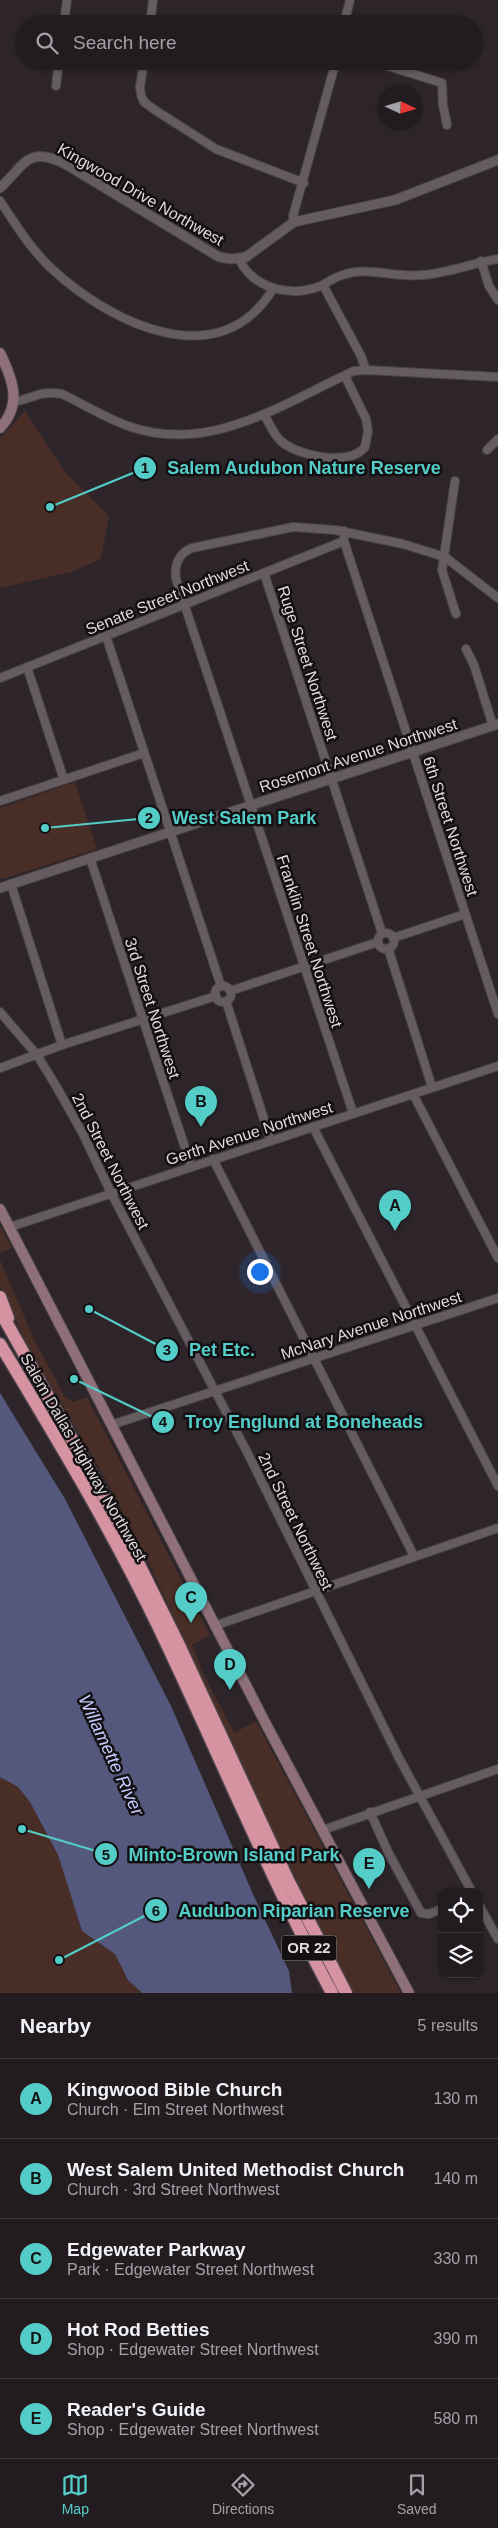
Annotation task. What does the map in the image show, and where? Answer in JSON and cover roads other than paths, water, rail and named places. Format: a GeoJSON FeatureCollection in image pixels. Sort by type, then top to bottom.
{"type":"FeatureCollection","features":[{"type":"Feature","properties":{"kind":"highway","name":"OR 22"},"geometry":{"type":"LineString","coordinates":[[0,1297],[15,1337]]}},
{"type":"Feature","properties":{"kind":"highway","name":"Salem Dallas Highway Northwest"},"geometry":{"type":"LineString","coordinates":[[0,1311],[90,1469],[135,1555],[288,1880],[346,1993]]}},
{"type":"Feature","properties":{"kind":"highway","name":"Salem Dallas Highway Northwest"},"geometry":{"type":"LineString","coordinates":[[0,1344],[93,1498],[121,1550],[186,1685],[285,1903],[332,1993]]}},
{"type":"Feature","properties":{"kind":"highway","name":"OR 22"},"geometry":{"type":"LineString","coordinates":[[285,1903],[323,1993]]}},
{"type":"Feature","properties":{"kind":"main road"},"geometry":{"type":"LineString","coordinates":[[0,352],[13,381],[14,402],[8,419],[0,428]]}},
{"type":"Feature","properties":{"kind":"main road"},"geometry":{"type":"LineString","coordinates":[[0,1209],[214,1626],[409,1993]]}},
{"type":"Feature","properties":{"kind":"street"},"geometry":{"type":"LineString","coordinates":[[64,0],[64,15]]}},
{"type":"Feature","properties":{"kind":"street"},"geometry":{"type":"LineString","coordinates":[[151,15],[153,0]]}},
{"type":"Feature","properties":{"kind":"street"},"geometry":{"type":"LineString","coordinates":[[346,15],[350,0]]}},
{"type":"Feature","properties":{"kind":"street"},"geometry":{"type":"LineString","coordinates":[[56,86],[58,70]]}},
{"type":"Feature","properties":{"kind":"street"},"geometry":{"type":"LineString","coordinates":[[143,70],[141,94],[144,102],[155,110],[216,149],[304,183]]}},
{"type":"Feature","properties":{"kind":"street"},"geometry":{"type":"LineString","coordinates":[[294,222],[293,216],[304,183],[334,70]]}},
{"type":"Feature","properties":{"kind":"street"},"geometry":{"type":"LineString","coordinates":[[401,70],[442,83],[443,105],[447,125]]}},
{"type":"Feature","properties":{"kind":"street","name":"Kingwood Drive Northwest"},"geometry":{"type":"LineString","coordinates":[[0,188],[24,162],[39,157],[50,157],[219,256],[239,259],[252,254],[294,222],[395,200],[498,160]]}},
{"type":"Feature","properties":{"kind":"street"},"geometry":{"type":"LineString","coordinates":[[0,201],[18,230],[52,270],[99,305],[140,326],[177,335],[197,336],[222,332],[237,327],[252,317],[264,305],[273,289]]}},
{"type":"Feature","properties":{"kind":"street"},"geometry":{"type":"LineString","coordinates":[[239,259],[244,269],[273,289],[301,292],[323,285],[336,276],[358,271],[422,275],[498,259]]}},
{"type":"Feature","properties":{"kind":"street"},"geometry":{"type":"LineString","coordinates":[[480,262],[489,286],[498,300]]}},
{"type":"Feature","properties":{"kind":"street"},"geometry":{"type":"LineString","coordinates":[[323,285],[361,356],[366,370]]}},
{"type":"Feature","properties":{"kind":"street"},"geometry":{"type":"LineString","coordinates":[[14,402],[41,392],[62,394],[130,427],[169,434],[192,435],[225,429],[264,414],[345,376],[366,370],[498,377]]}},
{"type":"Feature","properties":{"kind":"street"},"geometry":{"type":"LineString","coordinates":[[264,414],[281,441],[300,452],[328,457],[354,456],[365,448],[368,430],[345,376]]}},
{"type":"Feature","properties":{"kind":"street"},"geometry":{"type":"LineString","coordinates":[[486,450],[498,439]]}},
{"type":"Feature","properties":{"kind":"street"},"geometry":{"type":"LineString","coordinates":[[455,481],[442,570],[456,614]]}},
{"type":"Feature","properties":{"kind":"street","name":"Franklin Street Northwest"},"geometry":{"type":"LineString","coordinates":[[344,531],[320,527],[293,527],[186,550],[178,560],[175,572],[353,1113]]}},
{"type":"Feature","properties":{"kind":"street"},"geometry":{"type":"LineString","coordinates":[[344,531],[402,544],[445,557],[498,598]]}},
{"type":"Feature","properties":{"kind":"street","name":"6th Street Northwest"},"geometry":{"type":"LineString","coordinates":[[344,531],[344,541],[498,1014]]}},
{"type":"Feature","properties":{"kind":"street","name":"Senate Street Northwest"},"geometry":{"type":"LineString","coordinates":[[0,678],[344,541]]}},
{"type":"Feature","properties":{"kind":"street","name":"Ruge Street Northwest"},"geometry":{"type":"LineString","coordinates":[[264,572],[382,933]]}},
{"type":"Feature","properties":{"kind":"street"},"geometry":{"type":"LineString","coordinates":[[106,636],[221,986]]}},
{"type":"Feature","properties":{"kind":"street"},"geometry":{"type":"LineString","coordinates":[[466,649],[474,665],[496,725]]}},
{"type":"Feature","properties":{"kind":"street"},"geometry":{"type":"LineString","coordinates":[[28,667],[64,780]]}},
{"type":"Feature","properties":{"kind":"street","name":"Rosemont Avenue Northwest"},"geometry":{"type":"LineString","coordinates":[[0,888],[496,725]]}},
{"type":"Feature","properties":{"kind":"street"},"geometry":{"type":"LineString","coordinates":[[0,801],[144,752]]}},
{"type":"Feature","properties":{"kind":"street","name":"3rd Street Northwest"},"geometry":{"type":"LineString","coordinates":[[90,858],[190,1166]]}},
{"type":"Feature","properties":{"kind":"street"},"geometry":{"type":"LineString","coordinates":[[11,884],[62,1045]]}},
{"type":"Feature","properties":{"kind":"street"},"geometry":{"type":"LineString","coordinates":[[393,938],[465,914]]}},
{"type":"Feature","properties":{"kind":"street"},"geometry":{"type":"LineString","coordinates":[[230,991],[378,942],[382,933],[390,934],[393,938]]}},
{"type":"Feature","properties":{"kind":"street"},"geometry":{"type":"LineString","coordinates":[[388,948],[392,945],[393,938]]}},
{"type":"Feature","properties":{"kind":"street"},"geometry":{"type":"LineString","coordinates":[[378,942],[380,946],[388,948]]}},
{"type":"Feature","properties":{"kind":"street"},"geometry":{"type":"LineString","coordinates":[[388,948],[432,1087]]}},
{"type":"Feature","properties":{"kind":"street"},"geometry":{"type":"LineString","coordinates":[[221,986],[228,987],[230,991],[229,998],[226,1001]]}},
{"type":"Feature","properties":{"kind":"street"},"geometry":{"type":"LineString","coordinates":[[216,996],[216,992],[221,986]]}},
{"type":"Feature","properties":{"kind":"street"},"geometry":{"type":"LineString","coordinates":[[0,1068],[62,1045],[216,996]]}},
{"type":"Feature","properties":{"kind":"street"},"geometry":{"type":"LineString","coordinates":[[216,996],[218,1000],[226,1001]]}},
{"type":"Feature","properties":{"kind":"street"},"geometry":{"type":"LineString","coordinates":[[226,1001],[271,1140]]}},
{"type":"Feature","properties":{"kind":"street","name":"2nd Street Northwest"},"geometry":{"type":"LineString","coordinates":[[0,1012],[37,1055],[82,1132],[111,1193],[316,1590],[419,1796],[470,1888]]}},
{"type":"Feature","properties":{"kind":"street","name":"Gerth Avenue Northwest"},"geometry":{"type":"LineString","coordinates":[[10,1227],[190,1166],[498,1066]]}},
{"type":"Feature","properties":{"kind":"street"},"geometry":{"type":"LineString","coordinates":[[413,1094],[498,1258]]}},
{"type":"Feature","properties":{"kind":"street"},"geometry":{"type":"LineString","coordinates":[[313,1127],[498,1486]]}},
{"type":"Feature","properties":{"kind":"street"},"geometry":{"type":"LineString","coordinates":[[213,1159],[414,1556]]}},
{"type":"Feature","properties":{"kind":"street","name":"McNary Avenue Northwest"},"geometry":{"type":"LineString","coordinates":[[111,1425],[498,1298]]}},
{"type":"Feature","properties":{"kind":"street"},"geometry":{"type":"LineString","coordinates":[[214,1626],[498,1528]]}},
{"type":"Feature","properties":{"kind":"street"},"geometry":{"type":"LineString","coordinates":[[322,1830],[498,1769]]}},
{"type":"Feature","properties":{"kind":"street"},"geometry":{"type":"LineString","coordinates":[[370,1812],[389,1854],[421,1912],[429,1914],[438,1911]]}},
{"type":"Feature","properties":{"kind":"street"},"geometry":{"type":"LineString","coordinates":[[483,1912],[498,1939]]}},
{"type":"Feature","properties":{"kind":"water","name":"Willamette River"},"geometry":{"type":"Polygon","coordinates":[[[0,1393],[65,1499],[171,1706],[253,1894],[289,1971],[292,1993],[142,1993],[128,1980],[115,1954],[82,1931],[58,1855],[30,1802],[18,1787],[0,1777],[0,1393]]]}},
{"type":"Feature","properties":{"kind":"place","name":"Salem Audubon Nature Reserve"},"geometry":{"type":"Point","coordinates":[50,507]}},
{"type":"Feature","properties":{"kind":"place","name":"West Salem Park"},"geometry":{"type":"Point","coordinates":[45,828]}},
{"type":"Feature","properties":{"kind":"place","name":"West Salem United Methodist Church"},"geometry":{"type":"Point","coordinates":[201,1127]}},
{"type":"Feature","properties":{"kind":"place","name":"Kingwood Bible Church"},"geometry":{"type":"Point","coordinates":[395,1231]}},
{"type":"Feature","properties":{"kind":"place","name":"Pet Etc."},"geometry":{"type":"Point","coordinates":[89,1309]}},
{"type":"Feature","properties":{"kind":"place","name":"Troy Englund at Boneheads"},"geometry":{"type":"Point","coordinates":[74,1379]}},
{"type":"Feature","properties":{"kind":"place","name":"Edgewater Parkway"},"geometry":{"type":"Point","coordinates":[191,1623]}},
{"type":"Feature","properties":{"kind":"place","name":"Hot Rod Betties"},"geometry":{"type":"Point","coordinates":[230,1690]}},
{"type":"Feature","properties":{"kind":"place","name":"Minto-Brown Island Park"},"geometry":{"type":"Point","coordinates":[22,1829]}},
{"type":"Feature","properties":{"kind":"place","name":"Reader's Guide"},"geometry":{"type":"Point","coordinates":[369,1889]}},
{"type":"Feature","properties":{"kind":"place","name":"Audubon Riparian Reserve"},"geometry":{"type":"Point","coordinates":[59,1960]}}]}
